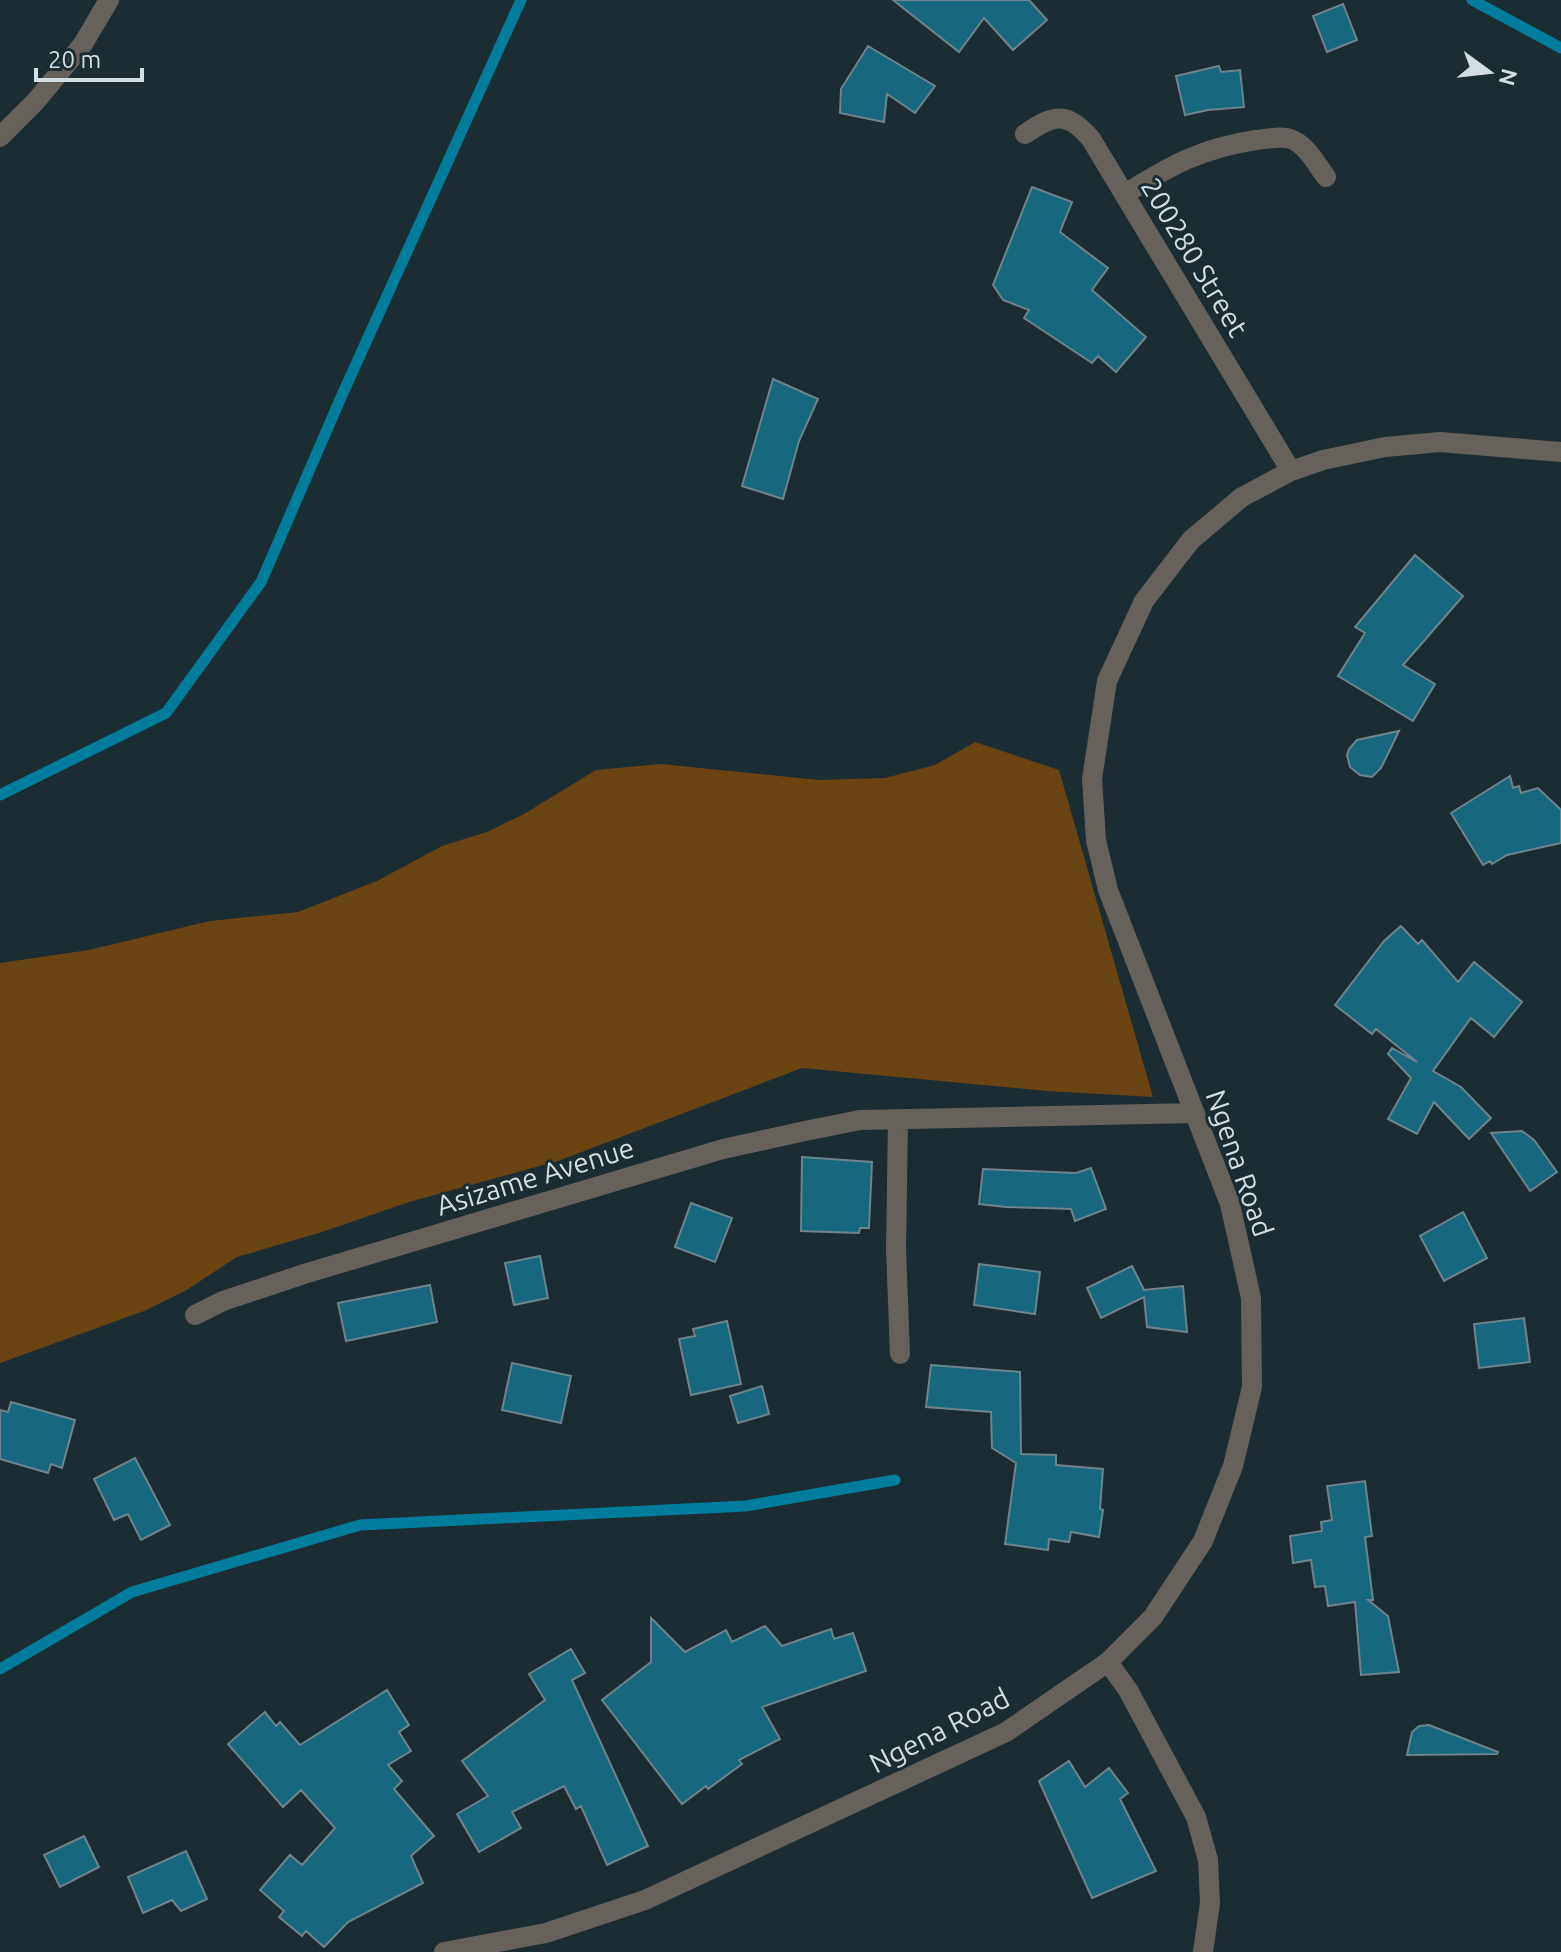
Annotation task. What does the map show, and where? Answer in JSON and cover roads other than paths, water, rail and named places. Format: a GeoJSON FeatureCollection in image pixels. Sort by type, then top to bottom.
{"type":"FeatureCollection","features":[{"type":"Feature","properties":{"kind":"street"},"geometry":{"type":"LineString","coordinates":[[0,137],[36,101],[83,44],[109,0]]}},
{"type":"Feature","properties":{"kind":"street","name":"200280 Street"},"geometry":{"type":"LineString","coordinates":[[1025,134],[1043,121],[1065,118],[1077,124],[1091,139],[1291,471]]}},
{"type":"Feature","properties":{"kind":"street"},"geometry":{"type":"LineString","coordinates":[[1125,194],[1190,156],[1233,144],[1276,137],[1300,144],[1326,177]]}},
{"type":"Feature","properties":{"kind":"street","name":"Ngena Road"},"geometry":{"type":"LineString","coordinates":[[444,1952],[546,1933],[645,1900],[1006,1732],[1108,1662],[1153,1617],[1203,1541],[1233,1466],[1252,1387],[1251,1298],[1230,1204],[1108,890],[1096,840],[1092,779],[1107,681],[1144,601],[1191,540],[1242,497],[1291,471],[1323,460],[1385,447],[1440,442],[1561,452]]}},
{"type":"Feature","properties":{"kind":"street","name":"Asizame Avenue"},"geometry":{"type":"LineString","coordinates":[[195,1315],[223,1301],[304,1274],[723,1149],[860,1120],[1195,1113]]}},
{"type":"Feature","properties":{"kind":"street"},"geometry":{"type":"LineString","coordinates":[[898,1120],[896,1249],[900,1354]]}},
{"type":"Feature","properties":{"kind":"street"},"geometry":{"type":"LineString","coordinates":[[1108,1662],[1128,1690],[1196,1817],[1208,1860],[1210,1903],[1203,1952]]}},
{"type":"Feature","properties":{"kind":"waterway"},"geometry":{"type":"LineString","coordinates":[[0,795],[166,713],[261,582],[521,0]]}},
{"type":"Feature","properties":{"kind":"waterway"},"geometry":{"type":"LineString","coordinates":[[1472,0],[1561,48]]}},
{"type":"Feature","properties":{"kind":"waterway"},"geometry":{"type":"LineString","coordinates":[[0,1669],[132,1592],[360,1525],[746,1506],[895,1480]]}}]}
